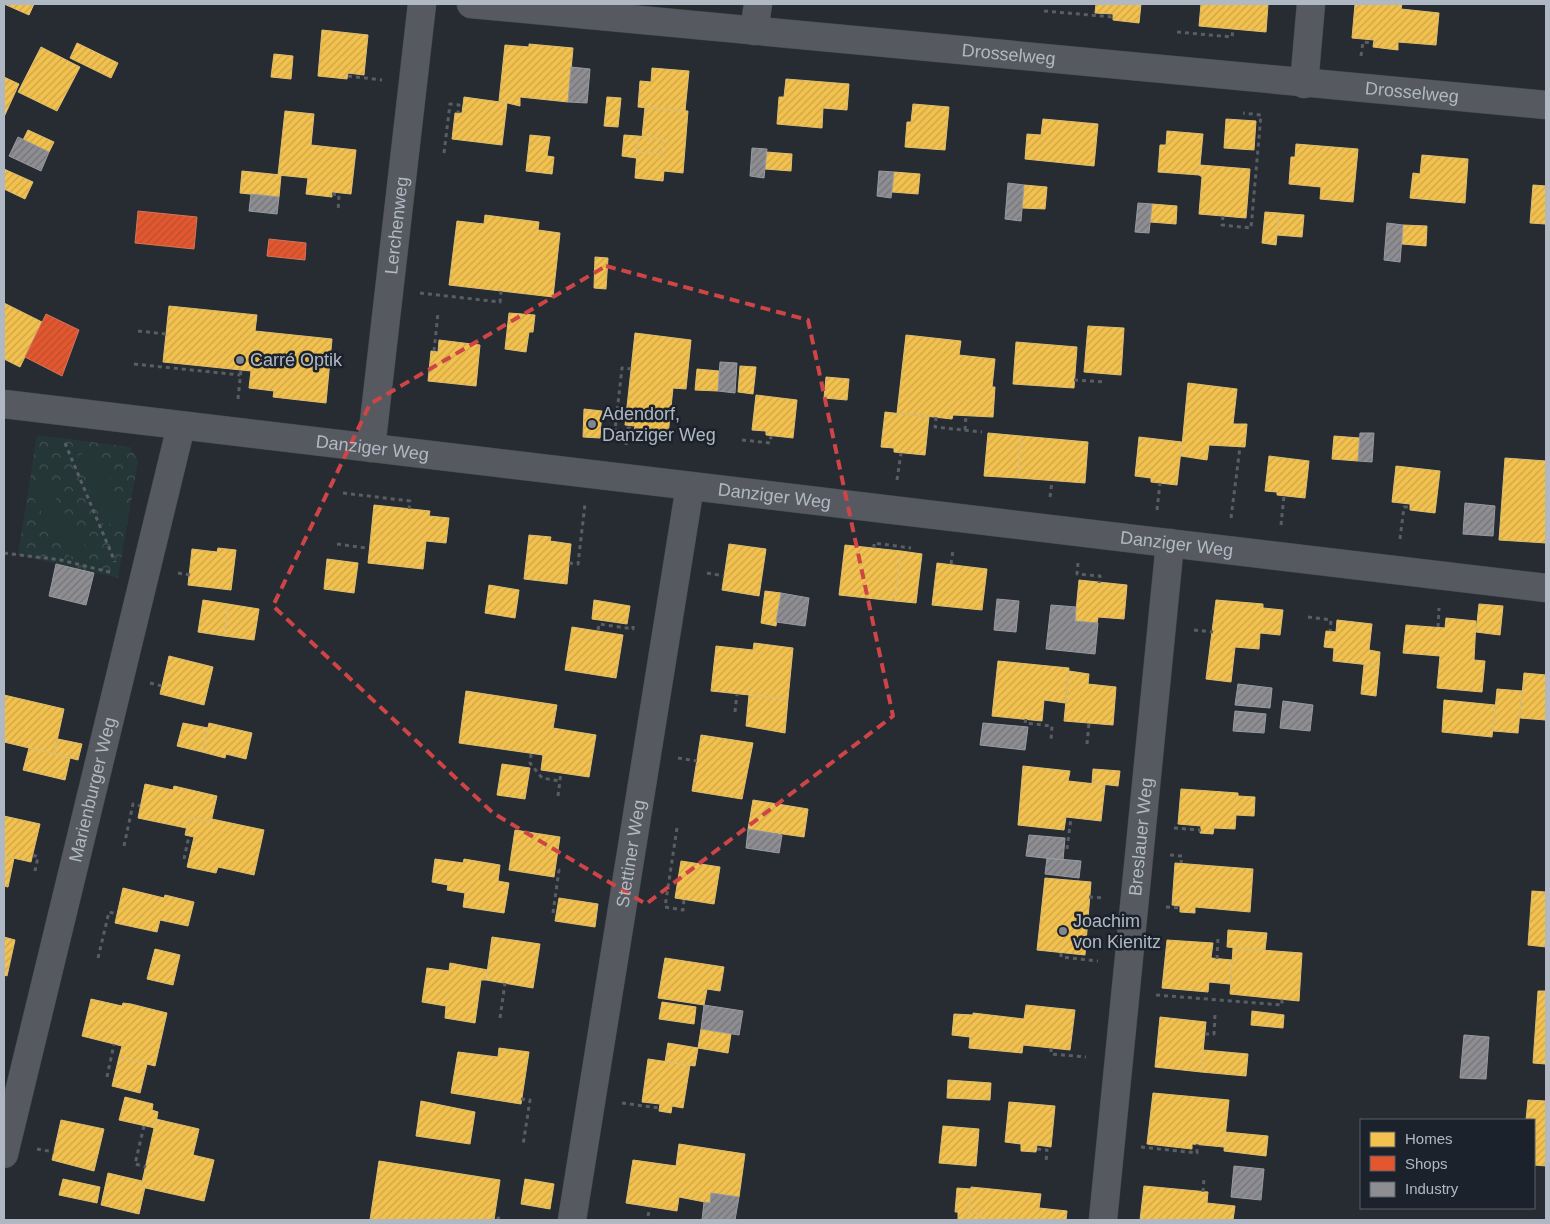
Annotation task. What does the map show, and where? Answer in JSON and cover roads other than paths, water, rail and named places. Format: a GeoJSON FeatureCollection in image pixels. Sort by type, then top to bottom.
{"type":"FeatureCollection","features":[{"type":"Feature","properties":{"kind":"street","name":"Lerchenweg"},"geometry":{"type":"LineString","coordinates":[[371,448],[422,4]]}},
{"type":"Feature","properties":{"kind":"street","name":"Drosselweg"},"geometry":{"type":"LineString","coordinates":[[471,4],[1546,106]]}},
{"type":"Feature","properties":{"kind":"street"},"geometry":{"type":"LineString","coordinates":[[754,31],[758,4]]}},
{"type":"Feature","properties":{"kind":"street"},"geometry":{"type":"LineString","coordinates":[[1304,84],[1311,4]]}},
{"type":"Feature","properties":{"kind":"street","name":"Danziger Weg"},"geometry":{"type":"LineString","coordinates":[[4,404],[1546,588]]}},
{"type":"Feature","properties":{"kind":"street","name":"Marienburger Weg"},"geometry":{"type":"LineString","coordinates":[[4,1154],[131,577],[181,426]]}},
{"type":"Feature","properties":{"kind":"street","name":"Stettiner Weg"},"geometry":{"type":"LineString","coordinates":[[572,1220],[690,486]]}},
{"type":"Feature","properties":{"kind":"street","name":"Breslauer Weg"},"geometry":{"type":"LineString","coordinates":[[1103,1220],[1170,543]]}},
{"type":"Feature","properties":{"kind":"place","name":"Carré Optik"},"geometry":{"type":"Point","coordinates":[240,360]}},
{"type":"Feature","properties":{"kind":"place","name":"Adendorf, Danziger Weg"},"geometry":{"type":"Point","coordinates":[592,424]}},
{"type":"Feature","properties":{"kind":"place","name":"Joachim von Kienitz"},"geometry":{"type":"Point","coordinates":[1063,931]}}]}
